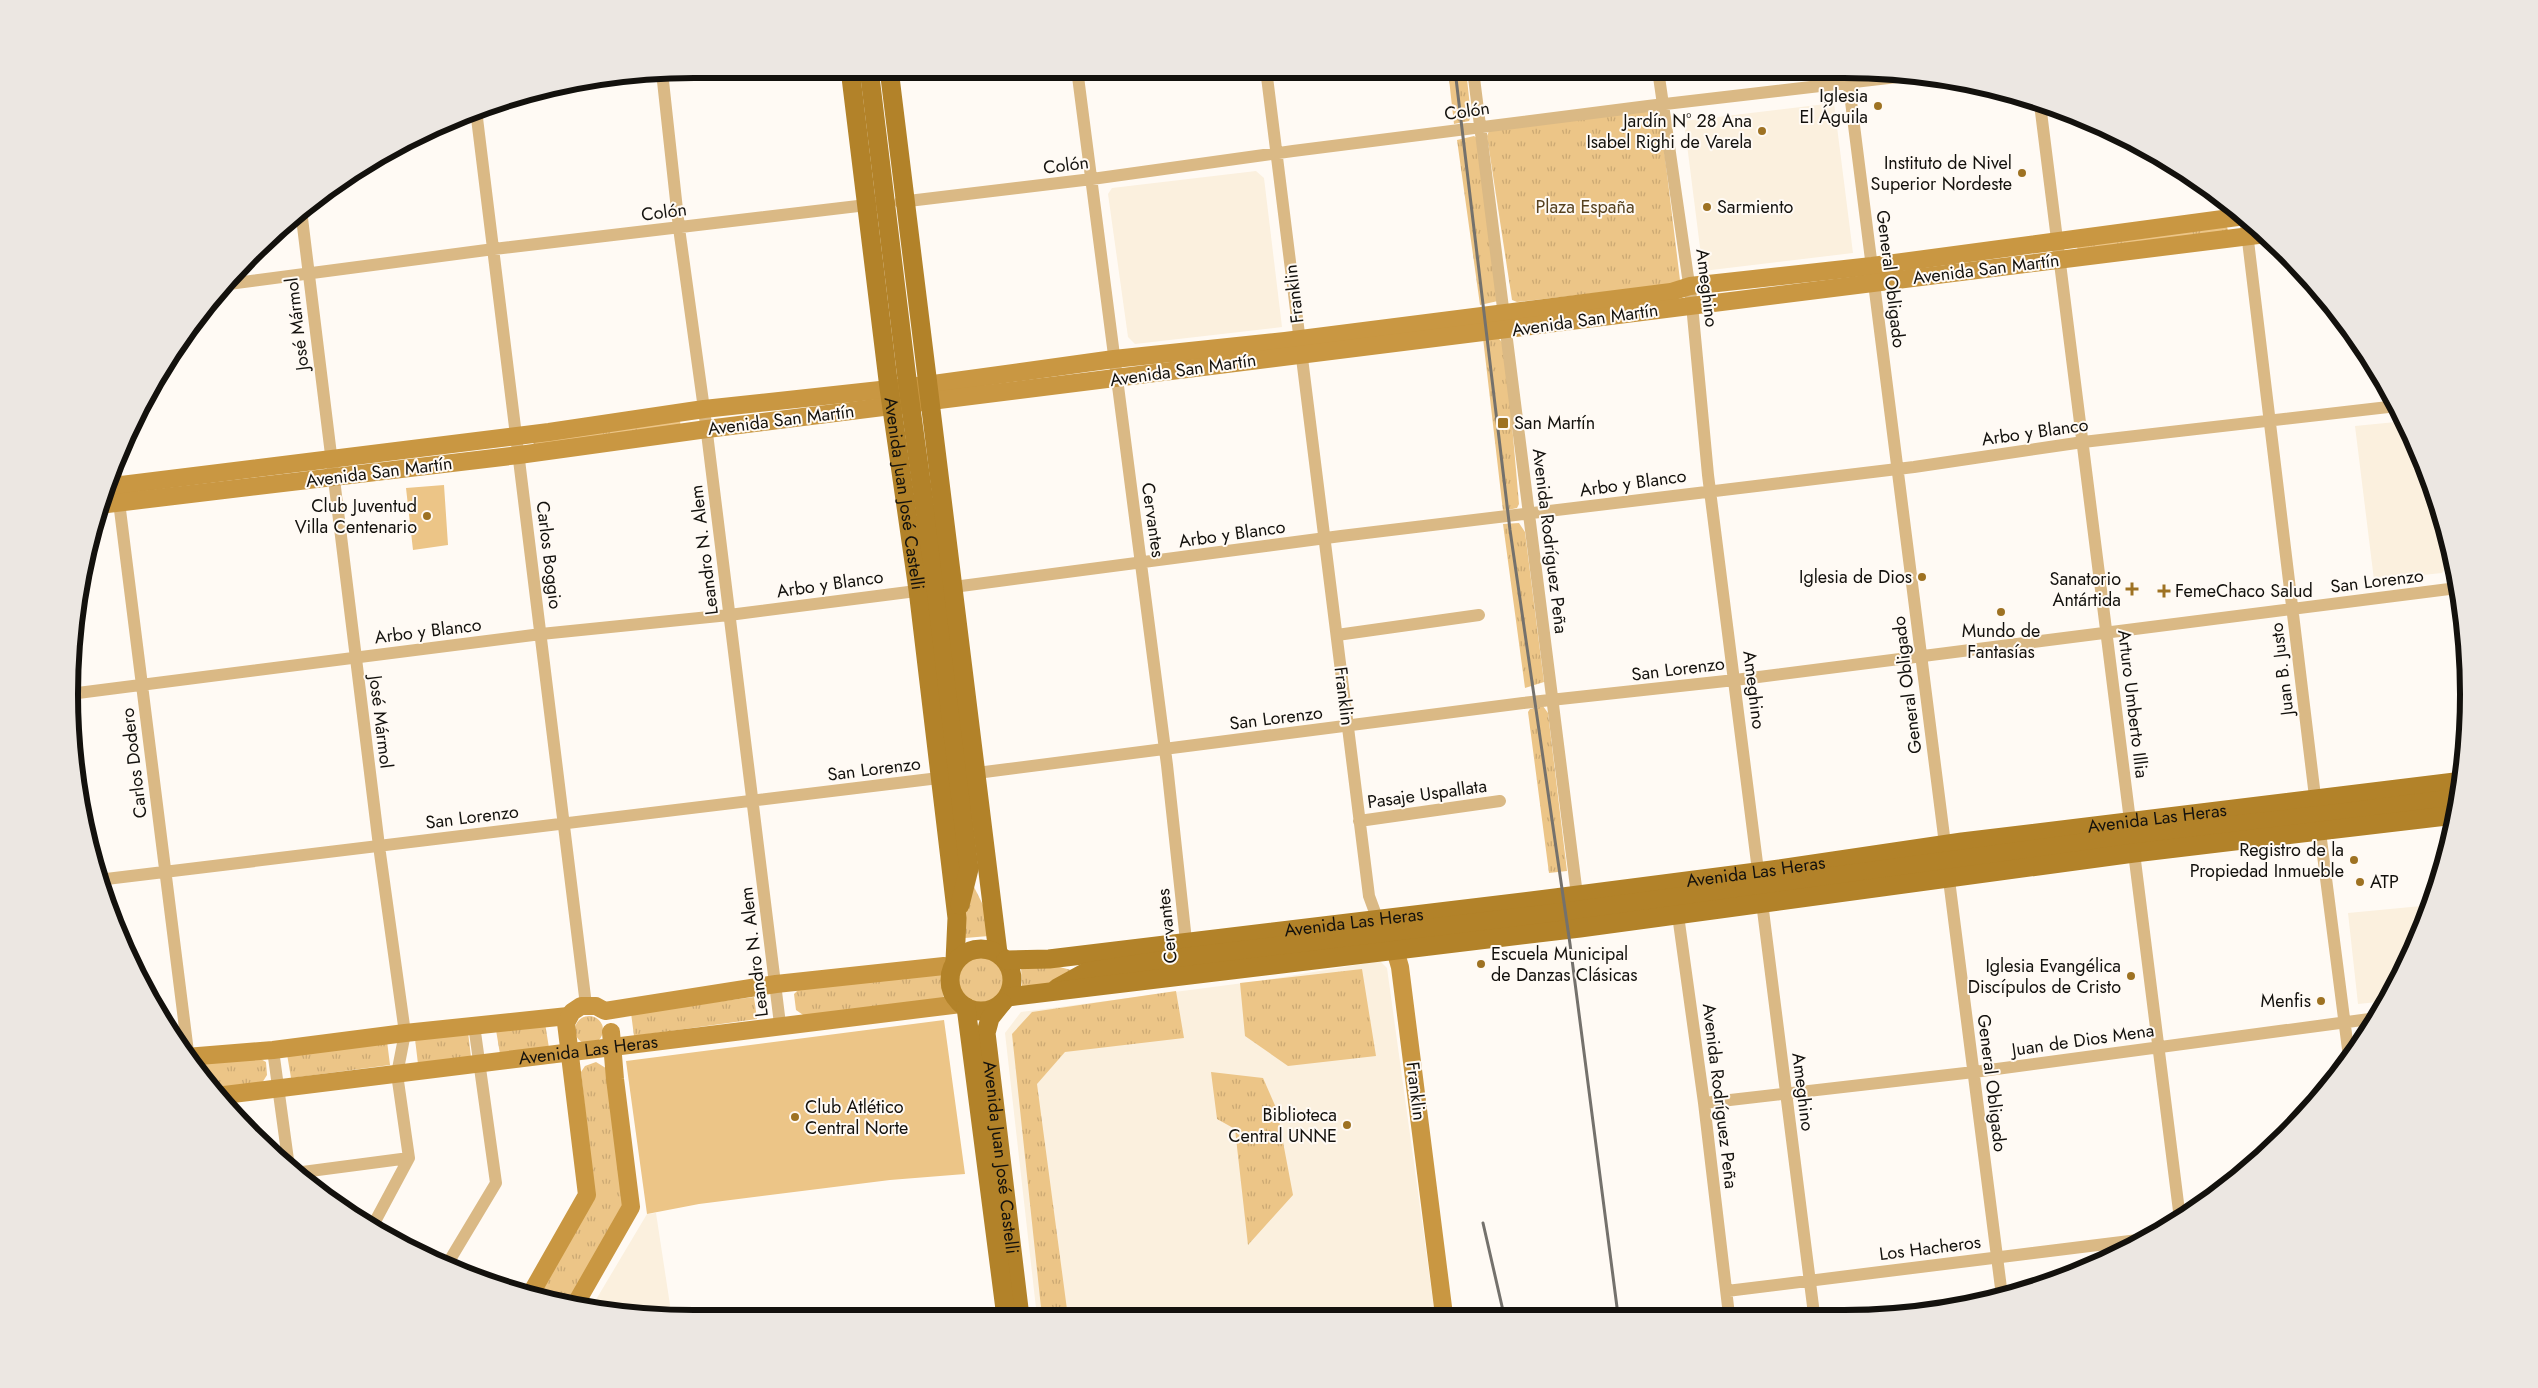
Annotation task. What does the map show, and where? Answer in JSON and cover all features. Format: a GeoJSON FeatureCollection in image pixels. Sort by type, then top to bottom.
{"type":"FeatureCollection","features":[{"type":"Feature","properties":{"kind":"main road","name":"Avenida Juan José Castelli"},"geometry":{"type":"LineString","coordinates":[[851,78],[868,204],[912,393]]}},
{"type":"Feature","properties":{"kind":"main road","name":"Avenida Juan José Castelli"},"geometry":{"type":"LineString","coordinates":[[870,78],[912,393],[969,868],[992,916]]}},
{"type":"Feature","properties":{"kind":"main road","name":"Avenida Juan José Castelli"},"geometry":{"type":"LineString","coordinates":[[890,78],[905,201],[912,393]]}},
{"type":"Feature","properties":{"kind":"main road","name":"Avenida San Martín"},"geometry":{"type":"LineString","coordinates":[[114,492],[330,460],[704,409],[1117,379],[1301,347],[1566,314],[1692,305],[2058,242],[2234,217]]}},
{"type":"Feature","properties":{"kind":"main road","name":"Avenida San Martín"},"geometry":{"type":"LineString","coordinates":[[1566,314],[1671,292],[1690,286],[2060,260],[2256,235]]}},
{"type":"Feature","properties":{"kind":"main road","name":"Avenida San Martín"},"geometry":{"type":"LineString","coordinates":[[912,393],[1114,359],[1301,347]]}},
{"type":"Feature","properties":{"kind":"main road","name":"Avenida Juan José Castelli"},"geometry":{"type":"LineString","coordinates":[[912,393],[892,407],[936,589]]}},
{"type":"Feature","properties":{"kind":"main road","name":"Avenida San Martín"},"geometry":{"type":"LineString","coordinates":[[114,492],[333,478],[519,456],[707,429],[892,407]]}},
{"type":"Feature","properties":{"kind":"main road","name":"Avenida Juan José Castelli"},"geometry":{"type":"LineString","coordinates":[[958,776],[1002,957]]}},
{"type":"Feature","properties":{"kind":"main road","name":"Avenida Juan José Castelli"},"geometry":{"type":"LineString","coordinates":[[953,964],[957,918],[958,776]]}},
{"type":"Feature","properties":{"kind":"main road","name":"Avenida Las Heras"},"geometry":{"type":"LineString","coordinates":[[2317,816],[2454,783]]}},
{"type":"Feature","properties":{"kind":"main road","name":"Avenida Las Heras"},"geometry":{"type":"LineString","coordinates":[[1050,992],[1086,972],[1188,958],[1380,925],[1578,911],[2133,837],[2451,799]]}},
{"type":"Feature","properties":{"kind":"main road","name":"Avenida Las Heras"},"geometry":{"type":"LineString","coordinates":[[2317,816],[2449,815]]}},
{"type":"Feature","properties":{"kind":"main road","name":"Avenida Juan José Castelli"},"geometry":{"type":"LineString","coordinates":[[957,918],[969,868]]}},
{"type":"Feature","properties":{"kind":"main road","name":"Avenida Las Heras"},"geometry":{"type":"LineString","coordinates":[[1002,957],[1048,959],[1188,958],[1395,950],[1578,911]]}},
{"type":"Feature","properties":{"kind":"main road"},"geometry":{"type":"LineString","coordinates":[[975,948],[987,949],[1002,957],[1013,978],[1005,1000],[985,1011],[963,1005],[952,991],[950,983],[953,964],[964,953],[975,948]]}},
{"type":"Feature","properties":{"kind":"main road","name":"Franklin"},"geometry":{"type":"LineString","coordinates":[[1395,950],[1400,967],[1443,1310]]}},
{"type":"Feature","properties":{"kind":"main road","name":"Avenida Las Heras"},"geometry":{"type":"LineString","coordinates":[[1005,1000],[1050,992],[1188,958]]}},
{"type":"Feature","properties":{"kind":"main road","name":"Avenida Las Heras"},"geometry":{"type":"LineString","coordinates":[[1048,959],[1086,972]]}},
{"type":"Feature","properties":{"kind":"main road","name":"Avenida Las Heras"},"geometry":{"type":"LineString","coordinates":[[196,1057],[474,1026],[596,1006],[605,1011],[776,984],[953,964]]}},
{"type":"Feature","properties":{"kind":"main road","name":"Avenida Juan José Castelli"},"geometry":{"type":"LineString","coordinates":[[1005,1000],[990,1018],[986,1034],[1019,1310]]}},
{"type":"Feature","properties":{"kind":"main road","name":"Avenida Juan José Castelli"},"geometry":{"type":"LineString","coordinates":[[963,1005],[1005,1310]]}},
{"type":"Feature","properties":{"kind":"main road","name":"Avenida Las Heras"},"geometry":{"type":"LineString","coordinates":[[226,1095],[479,1064],[591,1044],[963,1005]]}},
{"type":"Feature","properties":{"kind":"main road"},"geometry":{"type":"LineString","coordinates":[[577,1010],[566,1030],[591,1044],[631,1207],[577,1299]]}},
{"type":"Feature","properties":{"kind":"main road"},"geometry":{"type":"LineString","coordinates":[[533,1289],[588,1195],[591,1044],[610,1019],[605,1011]]}},
{"type":"Feature","properties":{"kind":"street","name":"Cervantes"},"geometry":{"type":"LineString","coordinates":[[1078,78],[1142,563],[1188,958]]}},
{"type":"Feature","properties":{"kind":"street","name":"Franklin"},"geometry":{"type":"LineString","coordinates":[[1267,78],[1369,896],[1380,925],[1395,950]]}},
{"type":"Feature","properties":{"kind":"street","name":"Avenida Rodríguez Peña"},"geometry":{"type":"LineString","coordinates":[[1474,78],[1578,911]]}},
{"type":"Feature","properties":{"kind":"street","name":"Ameghino"},"geometry":{"type":"LineString","coordinates":[[1659,78],[1690,286],[1710,490],[1814,1310]]}},
{"type":"Feature","properties":{"kind":"street","name":"Colón"},"geometry":{"type":"LineString","coordinates":[[234,284],[310,275],[494,249],[1092,179],[1278,153],[1662,104],[1836,78]]}},
{"type":"Feature","properties":{"kind":"street","name":"General Obligado"},"geometry":{"type":"LineString","coordinates":[[1849,78],[1920,655],[2001,1290]]}},
{"type":"Feature","properties":{"kind":"street","name":"Leandro N. Alem"},"geometry":{"type":"LineString","coordinates":[[663,79],[679,228],[707,429],[780,1024]]}},
{"type":"Feature","properties":{"kind":"street","name":"Arturo Umberto Illia"},"geometry":{"type":"LineString","coordinates":[[2041,110],[2179,1212]]}},
{"type":"Feature","properties":{"kind":"street","name":"Carlos Boggio"},"geometry":{"type":"LineString","coordinates":[[477,117],[565,823],[577,1010]]}},
{"type":"Feature","properties":{"kind":"street","name":"José Mármol"},"geometry":{"type":"LineString","coordinates":[[301,219],[310,275],[330,460],[379,846],[405,1033],[396,1074],[409,1158]]}},
{"type":"Feature","properties":{"kind":"street","name":"Juan B. Justo"},"geometry":{"type":"LineString","coordinates":[[2247,227],[2268,421],[2348,1049]]}},
{"type":"Feature","properties":{"kind":"street","name":"Arbo y Blanco"},"geometry":{"type":"LineString","coordinates":[[78,693],[541,634],[729,615],[1529,515],[1710,490],[1898,468],[2083,442],[2389,407]]}},
{"type":"Feature","properties":{"kind":"street","name":"Carlos Dodero"},"geometry":{"type":"LineString","coordinates":[[114,492],[143,684],[186,1044]]}},
{"type":"Feature","properties":{"kind":"street","name":"San Lorenzo"},"geometry":{"type":"LineString","coordinates":[[106,879],[958,776],[1552,700],[1735,680],[2451,589]]}},
{"type":"Feature","properties":{"kind":"street"},"geometry":{"type":"LineString","coordinates":[[1336,635],[1479,615]]}},
{"type":"Feature","properties":{"kind":"street","name":"Pasaje Uspallata"},"geometry":{"type":"LineString","coordinates":[[1359,821],[1500,801]]}},
{"type":"Feature","properties":{"kind":"street","name":"Avenida Rodríguez Peña"},"geometry":{"type":"LineString","coordinates":[[1675,898],[1704,1103],[1729,1310]]}},
{"type":"Feature","properties":{"kind":"street","name":"Juan de Dios Mena"},"geometry":{"type":"LineString","coordinates":[[1704,1103],[1974,1072],[2368,1019]]}},
{"type":"Feature","properties":{"kind":"street"},"geometry":{"type":"LineString","coordinates":[[450,1260],[496,1183],[474,1026]]}},
{"type":"Feature","properties":{"kind":"street"},"geometry":{"type":"LineString","coordinates":[[273,1050],[288,1158]]}},
{"type":"Feature","properties":{"kind":"street"},"geometry":{"type":"LineString","coordinates":[[305,1172],[409,1158]]}},
{"type":"Feature","properties":{"kind":"street"},"geometry":{"type":"LineString","coordinates":[[375,1221],[409,1158]]}},
{"type":"Feature","properties":{"kind":"street","name":"Los Hacheros"},"geometry":{"type":"LineString","coordinates":[[1726,1291],[2127,1241]]}},
{"type":"Feature","properties":{"kind":"shaded area"},"geometry":{"type":"Polygon","coordinates":[[[1834,103],[1853,253],[1703,271],[1684,121],[1834,103]]]}},
{"type":"Feature","properties":{"kind":"shaded area"},"geometry":{"type":"Polygon","coordinates":[[[1256,171],[1264,178],[1282,327],[1135,344],[1128,337],[1108,194],[1112,188],[1256,171]]]}},
{"type":"Feature","properties":{"kind":"shaded area"},"geometry":{"type":"Polygon","coordinates":[[[2397,422],[2414,458],[2428,496],[2447,566],[2442,573],[2374,580],[2355,426],[2397,422]]]}},
{"type":"Feature","properties":{"kind":"shaded area"},"geometry":{"type":"Polygon","coordinates":[[[2423,906],[2397,967],[2378,1002],[2358,1004],[2348,913],[2423,906]]]}},
{"type":"Feature","properties":{"kind":"shaded area"},"geometry":{"type":"Polygon","coordinates":[[[1380,961],[1387,968],[1434,1310],[1036,1310],[1005,1033],[1021,1012],[1259,981],[1380,961]]]}},
{"type":"Feature","properties":{"kind":"shaded area"},"geometry":{"type":"Polygon","coordinates":[[[656,1213],[671,1309],[595,1302],[647,1214],[656,1213]]]}},
{"type":"Feature","properties":{"kind":"green space"},"geometry":{"type":"Polygon","coordinates":[[[1449,78],[1467,78],[1471,116],[1469,121],[1454,124],[1449,78]]]}},
{"type":"Feature","properties":{"kind":"green space","name":"Plaza España"},"geometry":{"type":"Polygon","coordinates":[[[1652,110],[1660,116],[1680,280],[1675,284],[1517,302],[1512,300],[1487,136],[1489,131],[1652,110]]]}},
{"type":"Feature","properties":{"kind":"green space"},"geometry":{"type":"Polygon","coordinates":[[[1474,136],[1477,138],[1498,301],[1480,305],[1457,140],[1474,136]]]}},
{"type":"Feature","properties":{"kind":"green space"},"geometry":{"type":"Polygon","coordinates":[[[2226,225],[2229,232],[2078,252],[2077,246],[2226,225]]]}},
{"type":"Feature","properties":{"kind":"green space"},"geometry":{"type":"Polygon","coordinates":[[[1497,337],[1505,345],[1519,504],[1517,508],[1503,511],[1483,338],[1497,337]]]}},
{"type":"Feature","properties":{"kind":"green space"},"geometry":{"type":"Polygon","coordinates":[[[680,421],[681,428],[534,448],[533,441],[680,421]]]}},
{"type":"Feature","properties":{"kind":"green space","name":"Club Juventud Villa Centenario"},"geometry":{"type":"Polygon","coordinates":[[[444,485],[448,545],[413,550],[406,488],[444,485]]]}},
{"type":"Feature","properties":{"kind":"green space"},"geometry":{"type":"Polygon","coordinates":[[[1519,523],[1525,532],[1544,682],[1525,688],[1503,524],[1519,523]]]}},
{"type":"Feature","properties":{"kind":"green space"},"geometry":{"type":"Polygon","coordinates":[[[1543,706],[1548,713],[1567,871],[1549,873],[1528,712],[1530,709],[1543,706]]]}},
{"type":"Feature","properties":{"kind":"green space"},"geometry":{"type":"Polygon","coordinates":[[[971,881],[986,911],[989,936],[965,938],[963,914],[971,881]]]}},
{"type":"Feature","properties":{"kind":"green space"},"geometry":{"type":"Polygon","coordinates":[[[975,952],[985,952],[995,956],[1003,964],[1007,979],[1003,994],[995,1002],[985,1006],[975,1006],[965,1002],[957,994],[953,984],[953,974],[957,964],[965,956],[975,952]]]}},
{"type":"Feature","properties":{"kind":"green space"},"geometry":{"type":"Polygon","coordinates":[[[1048,964],[1075,971],[1046,985],[1022,986],[1021,967],[1048,964]]]}},
{"type":"Feature","properties":{"kind":"green space"},"geometry":{"type":"Polygon","coordinates":[[[1362,969],[1376,1056],[1288,1066],[1245,1036],[1240,983],[1362,969]]]}},
{"type":"Feature","properties":{"kind":"green space"},"geometry":{"type":"Polygon","coordinates":[[[941,972],[944,1000],[806,1017],[796,1010],[794,994],[800,988],[941,972]]]}},
{"type":"Feature","properties":{"kind":"green space"},"geometry":{"type":"Polygon","coordinates":[[[1176,991],[1184,1038],[1065,1052],[1037,1084],[1067,1310],[1041,1310],[1012,1034],[1032,1012],[1176,991]]]}},
{"type":"Feature","properties":{"kind":"green space"},"geometry":{"type":"Polygon","coordinates":[[[754,997],[757,1019],[634,1036],[631,1013],[754,997]]]}},
{"type":"Feature","properties":{"kind":"green space"},"geometry":{"type":"Polygon","coordinates":[[[589,1016],[599,1020],[603,1030],[599,1040],[589,1044],[579,1040],[575,1030],[579,1020],[589,1016]]]}},
{"type":"Feature","properties":{"kind":"green space","name":"Club Atlético Central Norte"},"geometry":{"type":"Polygon","coordinates":[[[944,1020],[965,1174],[890,1180],[699,1204],[647,1214],[626,1061],[944,1020]]]}},
{"type":"Feature","properties":{"kind":"green space"},"geometry":{"type":"Polygon","coordinates":[[[545,1023],[549,1048],[500,1054],[496,1030],[545,1023]]]}},
{"type":"Feature","properties":{"kind":"green space"},"geometry":{"type":"Polygon","coordinates":[[[468,1032],[471,1057],[418,1064],[415,1039],[468,1032]]]}},
{"type":"Feature","properties":{"kind":"green space"},"geometry":{"type":"Polygon","coordinates":[[[387,1041],[390,1065],[291,1078],[287,1054],[387,1041]]]}},
{"type":"Feature","properties":{"kind":"green space"},"geometry":{"type":"Polygon","coordinates":[[[259,1058],[266,1062],[267,1075],[262,1083],[220,1088],[203,1066],[205,1063],[259,1058]]]}},
{"type":"Feature","properties":{"kind":"green space"},"geometry":{"type":"Polygon","coordinates":[[[596,1062],[609,1070],[623,1196],[622,1212],[572,1299],[539,1290],[594,1198],[581,1072],[585,1066],[596,1062]]]}},
{"type":"Feature","properties":{"kind":"green space"},"geometry":{"type":"Polygon","coordinates":[[[1211,1072],[1263,1078],[1277,1110],[1293,1195],[1248,1245],[1235,1129],[1217,1119],[1211,1072]]]}},
{"type":"Feature","properties":{"kind":"railway"},"geometry":{"type":"LineString","coordinates":[[1456,78],[1510,530],[1570,944],[1617,1310]]}},
{"type":"Feature","properties":{"kind":"railway"},"geometry":{"type":"LineString","coordinates":[[1483,1223],[1503,1310]]}},
{"type":"Feature","properties":{"kind":"place","name":"Iglesia El Águila"},"geometry":{"type":"Point","coordinates":[1878,106]}},
{"type":"Feature","properties":{"kind":"place","name":"Jardín N° 28 Ana Isabel Righi de Varela"},"geometry":{"type":"Point","coordinates":[1762,131]}},
{"type":"Feature","properties":{"kind":"place","name":"Instituto de Nivel Superior Nordeste"},"geometry":{"type":"Point","coordinates":[2022,173]}},
{"type":"Feature","properties":{"kind":"place","name":"Sarmiento"},"geometry":{"type":"Point","coordinates":[1707,207]}},
{"type":"Feature","properties":{"kind":"place","name":"San Martín"},"geometry":{"type":"Point","coordinates":[1503,423]}},
{"type":"Feature","properties":{"kind":"place","name":"Club Juventud Villa Centenario"},"geometry":{"type":"Point","coordinates":[427,516]}},
{"type":"Feature","properties":{"kind":"place","name":"Iglesia de Dios"},"geometry":{"type":"Point","coordinates":[1922,577]}},
{"type":"Feature","properties":{"kind":"place","name":"Sanatorio Antártida"},"geometry":{"type":"Point","coordinates":[2132,589]}},
{"type":"Feature","properties":{"kind":"place","name":"FemeChaco Salud"},"geometry":{"type":"Point","coordinates":[2164,591]}},
{"type":"Feature","properties":{"kind":"place","name":"Mundo de Fantasías"},"geometry":{"type":"Point","coordinates":[2001,612]}},
{"type":"Feature","properties":{"kind":"place","name":"Registro de la Propiedad Inmueble"},"geometry":{"type":"Point","coordinates":[2354,860]}},
{"type":"Feature","properties":{"kind":"place","name":"ATP"},"geometry":{"type":"Point","coordinates":[2360,882]}},
{"type":"Feature","properties":{"kind":"place","name":"Escuela Municipal de Danzas Clásicas"},"geometry":{"type":"Point","coordinates":[1481,964]}},
{"type":"Feature","properties":{"kind":"place","name":"Iglesia Evangélica Discípulos de Cristo"},"geometry":{"type":"Point","coordinates":[2131,976]}},
{"type":"Feature","properties":{"kind":"place","name":"Menfis"},"geometry":{"type":"Point","coordinates":[2321,1001]}},
{"type":"Feature","properties":{"kind":"place","name":"Club Atlético Central Norte"},"geometry":{"type":"Point","coordinates":[795,1117]}},
{"type":"Feature","properties":{"kind":"place","name":"Biblioteca Central UNNE"},"geometry":{"type":"Point","coordinates":[1347,1125]}}]}
